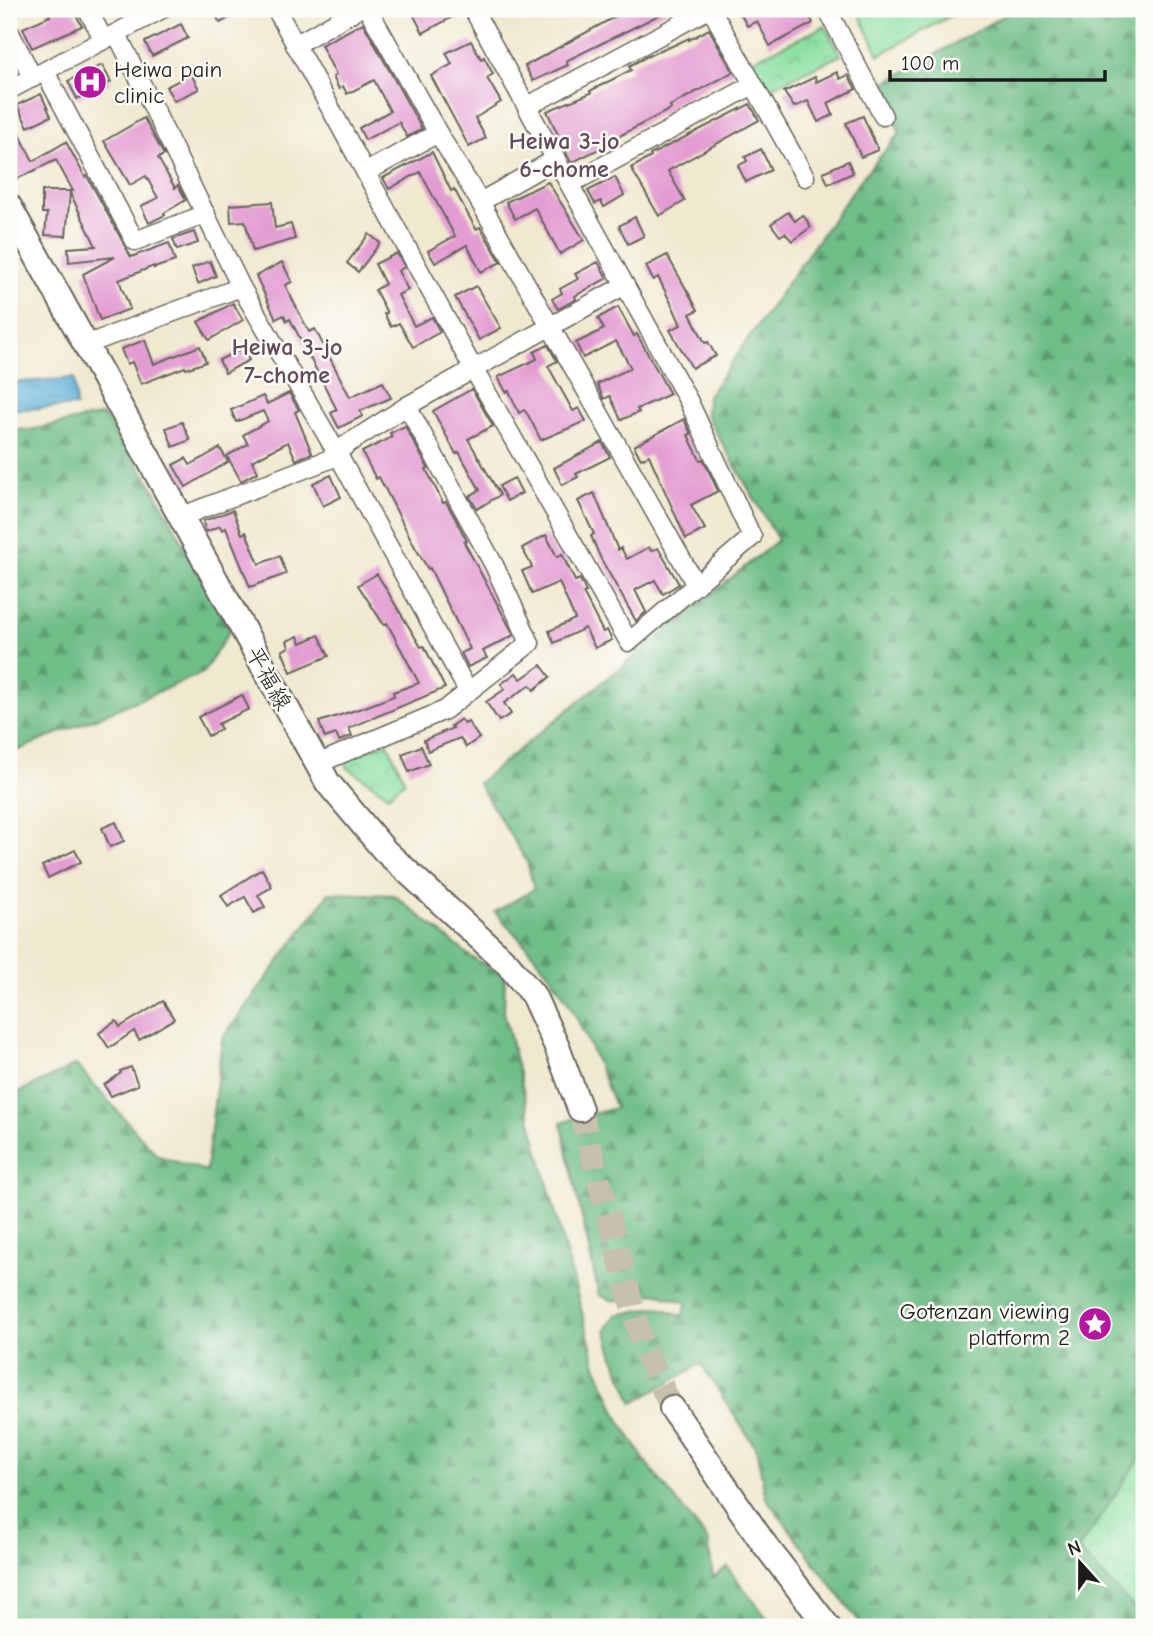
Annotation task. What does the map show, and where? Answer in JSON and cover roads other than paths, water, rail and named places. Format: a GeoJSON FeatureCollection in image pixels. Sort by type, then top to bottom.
{"type":"FeatureCollection","features":[{"type":"Feature","properties":{"kind":"street"},"geometry":{"type":"LineString","coordinates":[[87,9],[111,37],[242,287],[468,691]]}},
{"type":"Feature","properties":{"kind":"street"},"geometry":{"type":"LineString","coordinates":[[9,90],[163,9]]}},
{"type":"Feature","properties":{"kind":"street"},"geometry":{"type":"LineString","coordinates":[[276,9],[474,370],[629,642],[752,537],[688,400],[473,9]]}},
{"type":"Feature","properties":{"kind":"street"},"geometry":{"type":"LineString","coordinates":[[295,45],[358,9]]}},
{"type":"Feature","properties":{"kind":"street"},"geometry":{"type":"LineString","coordinates":[[368,9],[438,134],[480,201],[696,585]]}},
{"type":"Feature","properties":{"kind":"street"},"geometry":{"type":"LineString","coordinates":[[528,106],[710,9],[805,177]]}},
{"type":"Feature","properties":{"kind":"street"},"geometry":{"type":"LineString","coordinates":[[827,9],[883,116]]}},
{"type":"Feature","properties":{"kind":"street"},"geometry":{"type":"LineString","coordinates":[[9,31],[39,75],[135,241],[206,214]]}},
{"type":"Feature","properties":{"kind":"street"},"geometry":{"type":"LineString","coordinates":[[570,184],[753,85]]}},
{"type":"Feature","properties":{"kind":"street"},"geometry":{"type":"LineString","coordinates":[[366,172],[438,134]]}},
{"type":"Feature","properties":{"kind":"street"},"geometry":{"type":"LineString","coordinates":[[480,201],[556,159]]}},
{"type":"Feature","properties":{"kind":"street","name":"平福線"},"geometry":{"type":"LineString","coordinates":[[12,220],[85,345],[328,783],[385,851],[507,963],[533,995],[557,1047],[580,1109]]}},
{"type":"Feature","properties":{"kind":"street"},"geometry":{"type":"LineString","coordinates":[[180,517],[331,459],[407,406],[625,285]]}},
{"type":"Feature","properties":{"kind":"street"},"geometry":{"type":"LineString","coordinates":[[85,345],[242,287]]}},
{"type":"Feature","properties":{"kind":"street"},"geometry":{"type":"LineString","coordinates":[[317,764],[445,710],[530,643],[494,565],[407,406]]}},
{"type":"Feature","properties":{"kind":"street"},"geometry":{"type":"LineString","coordinates":[[672,1408],[762,1541],[828,1627]]}},
{"type":"Feature","properties":{"kind":"water"},"geometry":{"type":"Polygon","coordinates":[[[74,378],[76,406],[9,410],[9,383],[74,378]]]}},
{"type":"Feature","properties":{"kind":"tunnel"},"geometry":{"type":"LineString","coordinates":[[580,1109],[643,1347],[672,1408]]}},
{"type":"Feature","properties":{"kind":"place","name":"Heiwa pain clinic"},"geometry":{"type":"Point","coordinates":[90,82]}},
{"type":"Feature","properties":{"kind":"place","name":"Gotenzan viewing platform 2"},"geometry":{"type":"Point","coordinates":[1095,1324]}},
{"type":"Feature","properties":{"kind":"district","name":"Heiwa 3-jo 6-chome"},"geometry":{"type":"Point","coordinates":[564,155]}},
{"type":"Feature","properties":{"kind":"district","name":"Heiwa 3-jo 7-chome"},"geometry":{"type":"Point","coordinates":[287,361]}}]}
